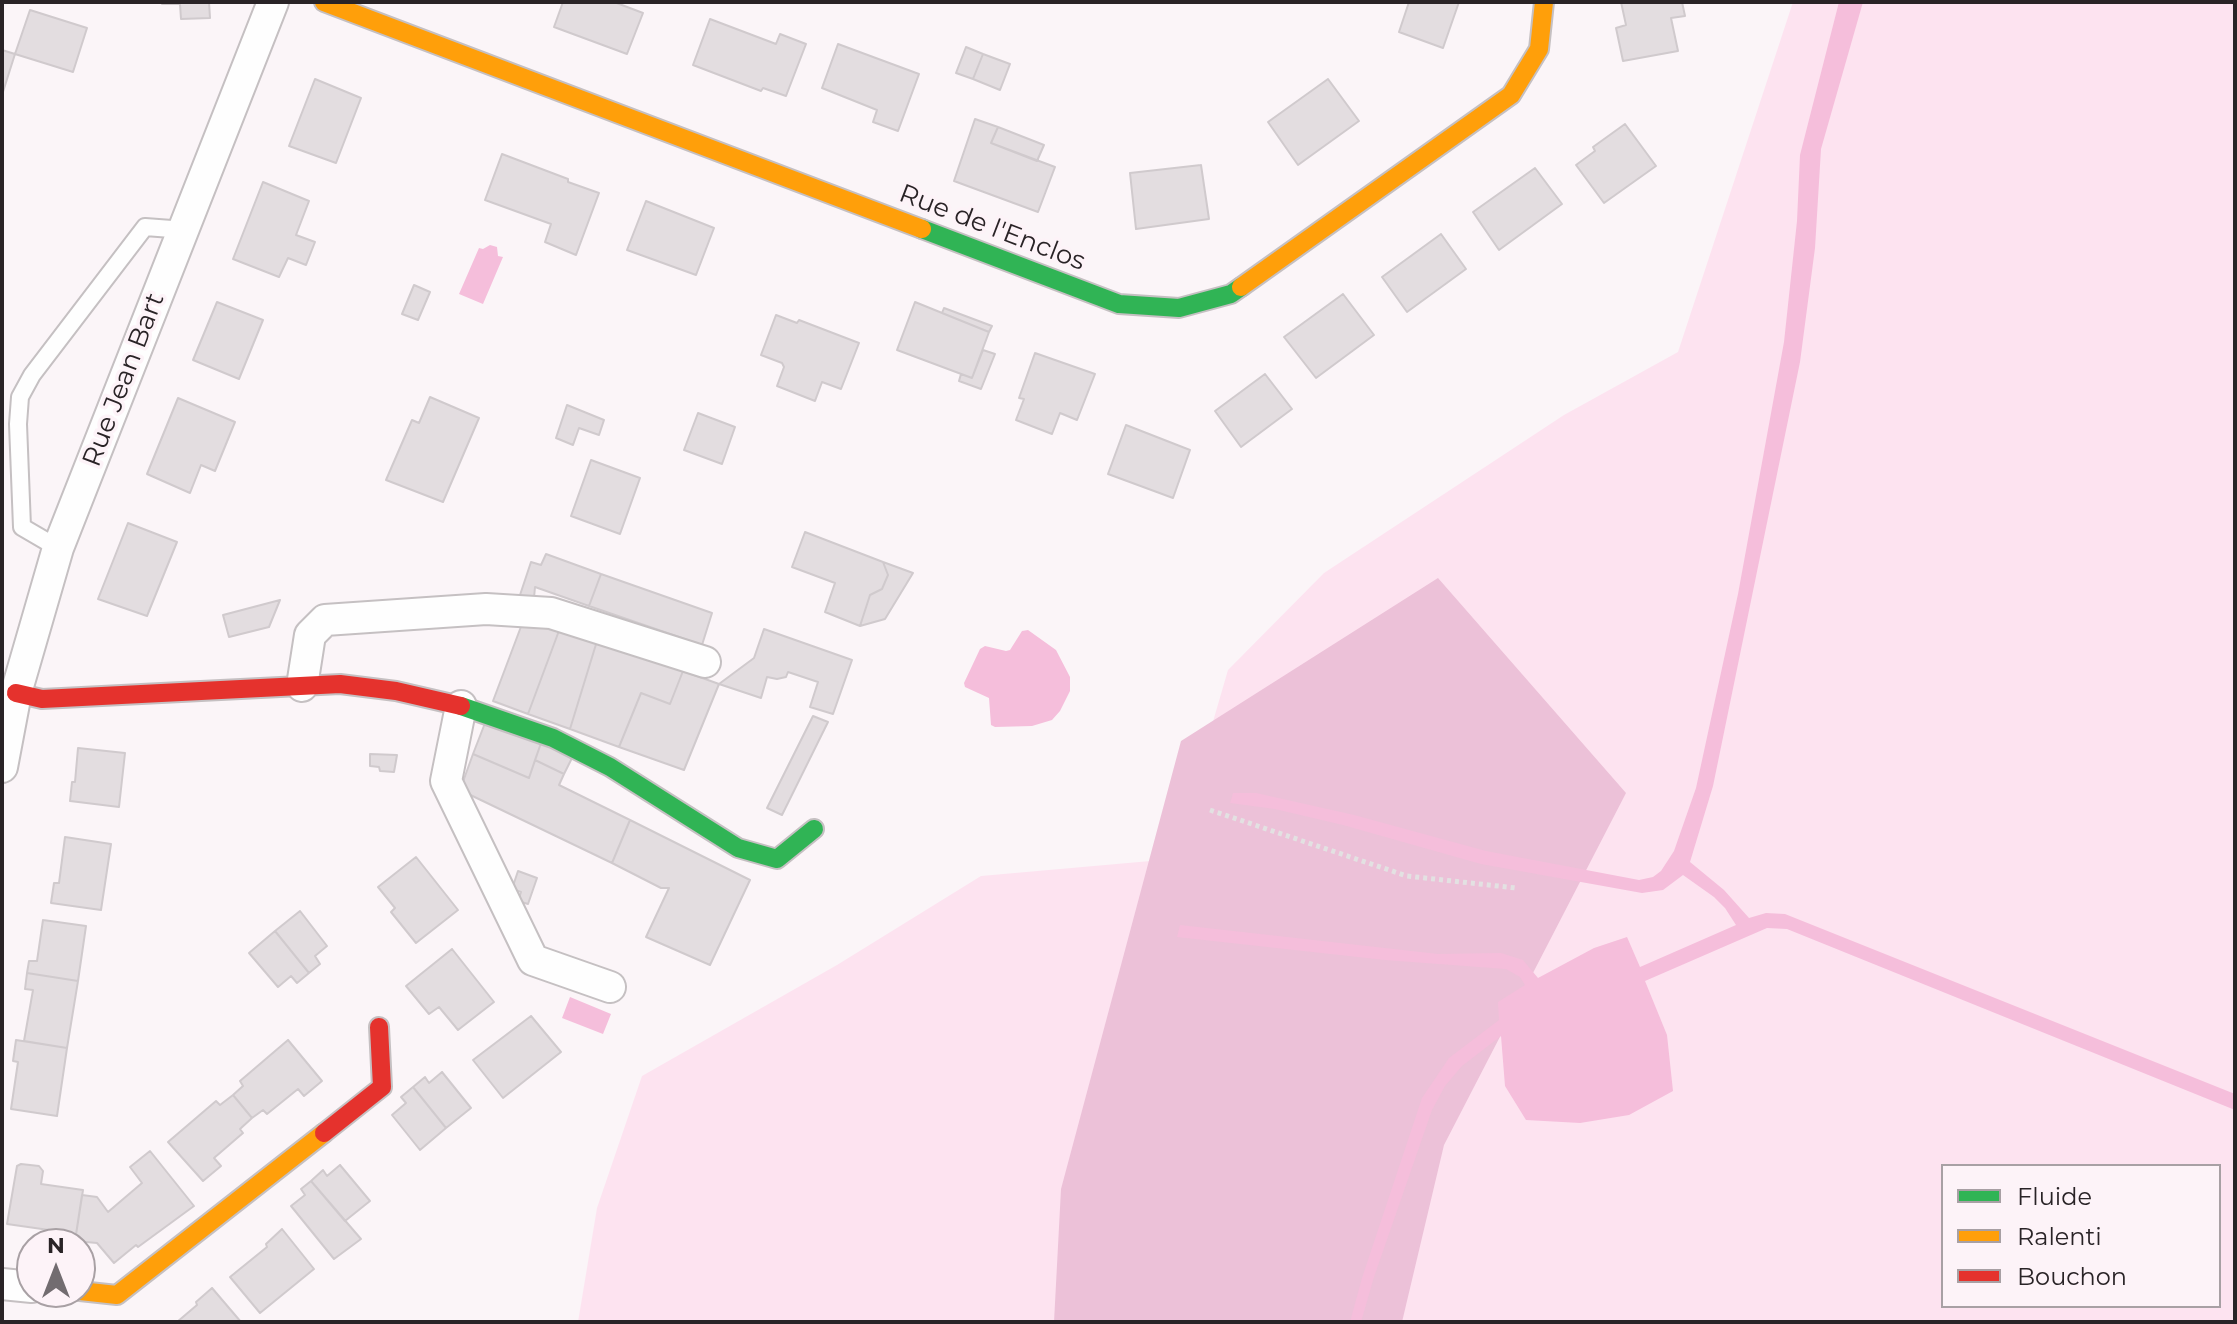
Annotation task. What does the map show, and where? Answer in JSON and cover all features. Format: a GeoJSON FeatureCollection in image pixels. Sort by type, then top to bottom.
{"type":"FeatureCollection","features":[{"type":"Feature","properties":{"kind":"street","name":"Rue Jean Bart"},"geometry":{"type":"LineString","coordinates":[[2,767],[16,693],[58,548],[273,2]]}},
{"type":"Feature","properties":{"kind":"street","name":"Rue de l'Enclos"},"geometry":{"type":"LineString","coordinates":[[324,2],[1119,304],[1179,308],[1231,294],[1511,95],[1539,49],[1544,2]]}},
{"type":"Feature","properties":{"kind":"street"},"geometry":{"type":"LineString","coordinates":[[302,686],[310,635],[325,620],[486,609],[551,613],[705,662]]}},
{"type":"Feature","properties":{"kind":"street"},"geometry":{"type":"LineString","coordinates":[[16,693],[42,699],[340,684],[396,691],[461,706],[553,738],[610,767],[738,848],[777,859],[814,829]]}},
{"type":"Feature","properties":{"kind":"street"},"geometry":{"type":"LineString","coordinates":[[461,706],[446,781],[533,960],[610,987]]}},
{"type":"Feature","properties":{"kind":"street"},"geometry":{"type":"LineString","coordinates":[[96,1293],[117,1295],[382,1087],[379,1027]]}},
{"type":"Feature","properties":{"kind":"lane"},"geometry":{"type":"LineString","coordinates":[[58,548],[22,527],[18,424],[20,397],[32,375],[145,227],[185,230]]}},
{"type":"Feature","properties":{"kind":"path"},"geometry":{"type":"LineString","coordinates":[[1210,810],[1407,876],[1516,888]]}},
{"type":"Feature","properties":{"kind":"shaded area"},"geometry":{"type":"Polygon","coordinates":[[[1793,2],[2235,2],[2235,1322],[578,1322],[597,1208],[642,1076],[837,965],[981,876],[1173,859],[1228,670],[1324,573],[1564,415],[1678,352],[1793,2]]]}},
{"type":"Feature","properties":{"kind":"shaded area"},"geometry":{"type":"Polygon","coordinates":[[[1839,2],[1863,2],[1821,149],[1815,248],[1800,362],[1713,786],[1690,862],[1724,890],[1749,918],[1766,913],[1785,914],[2235,1094],[2235,1110],[1787,929],[1767,928],[1645,981],[1667,1035],[1673,1091],[1629,1115],[1580,1123],[1526,1120],[1505,1086],[1501,1036],[1462,1066],[1445,1086],[1432,1110],[1361,1322],[1350,1322],[1422,1098],[1449,1058],[1499,1020],[1498,1002],[1525,985],[1520,977],[1506,969],[1385,960],[1177,937],[1180,925],[1438,954],[1501,953],[1523,960],[1538,978],[1594,948],[1627,937],[1640,967],[1736,925],[1714,897],[1683,875],[1663,890],[1642,893],[1481,864],[1343,825],[1275,809],[1230,803],[1233,793],[1256,793],[1354,815],[1486,851],[1639,880],[1653,877],[1661,871],[1674,851],[1696,788],[1738,594],[1784,342],[1797,221],[1800,155],[1839,2]]]}},
{"type":"Feature","properties":{"kind":"shaded area"},"geometry":{"type":"Polygon","coordinates":[[[497,247],[498,256],[503,257],[483,304],[459,294],[479,248],[497,247]]]}},
{"type":"Feature","properties":{"kind":"shaded area"},"geometry":{"type":"Polygon","coordinates":[[[1438,578],[1626,793],[1444,1145],[1402,1322],[1054,1322],[1061,1189],[1181,741],[1438,578]]]}},
{"type":"Feature","properties":{"kind":"shaded area"},"geometry":{"type":"Polygon","coordinates":[[[1028,630],[1056,650],[1070,677],[1070,691],[1052,720],[1032,726],[995,727],[991,725],[989,698],[965,687],[964,683],[980,649],[985,646],[1010,650],[1022,631],[1028,630]]]}},
{"type":"Feature","properties":{"kind":"shaded area"},"geometry":{"type":"Polygon","coordinates":[[[570,997],[611,1014],[603,1034],[562,1018],[570,997]]]}},
{"type":"Feature","properties":{"kind":"building"},"geometry":{"type":"Polygon","coordinates":[[[162,2],[209,2],[210,18],[181,19],[180,4],[162,2]]]}},
{"type":"Feature","properties":{"kind":"building"},"geometry":{"type":"Polygon","coordinates":[[[563,2],[614,2],[643,13],[627,54],[554,27],[563,2]]]}},
{"type":"Feature","properties":{"kind":"building"},"geometry":{"type":"Polygon","coordinates":[[[1409,2],[1459,2],[1443,48],[1399,32],[1409,2]]]}},
{"type":"Feature","properties":{"kind":"building"},"geometry":{"type":"Polygon","coordinates":[[[1621,2],[1682,2],[1685,16],[1671,18],[1678,51],[1623,61],[1616,28],[1626,25],[1621,2]]]}},
{"type":"Feature","properties":{"kind":"building"},"geometry":{"type":"Polygon","coordinates":[[[30,10],[87,28],[73,72],[15,54],[30,10]]]}},
{"type":"Feature","properties":{"kind":"building"},"geometry":{"type":"Polygon","coordinates":[[[710,19],[776,44],[780,34],[806,44],[786,96],[763,88],[761,91],[693,65],[710,19]]]}},
{"type":"Feature","properties":{"kind":"building"},"geometry":{"type":"Polygon","coordinates":[[[838,44],[919,74],[898,131],[873,122],[877,110],[822,88],[838,44]]]}},
{"type":"Feature","properties":{"kind":"building"},"geometry":{"type":"Polygon","coordinates":[[[966,47],[983,54],[973,79],[956,73],[966,47]]]}},
{"type":"Feature","properties":{"kind":"building"},"geometry":{"type":"Polygon","coordinates":[[[2,50],[15,54],[2,95],[2,50]]]}},
{"type":"Feature","properties":{"kind":"building"},"geometry":{"type":"Polygon","coordinates":[[[983,54],[1010,64],[1000,90],[973,79],[983,54]]]}},
{"type":"Feature","properties":{"kind":"building"},"geometry":{"type":"Polygon","coordinates":[[[315,79],[361,98],[336,163],[289,146],[315,79]]]}},
{"type":"Feature","properties":{"kind":"building"},"geometry":{"type":"Polygon","coordinates":[[[1328,79],[1359,121],[1298,165],[1268,122],[1328,79]]]}},
{"type":"Feature","properties":{"kind":"building"},"geometry":{"type":"Polygon","coordinates":[[[975,119],[998,127],[991,143],[1055,167],[1038,212],[954,181],[975,119]]]}},
{"type":"Feature","properties":{"kind":"building"},"geometry":{"type":"Polygon","coordinates":[[[1625,124],[1656,166],[1604,203],[1576,165],[1595,151],[1593,147],[1625,124]]]}},
{"type":"Feature","properties":{"kind":"building"},"geometry":{"type":"Polygon","coordinates":[[[998,127],[1044,145],[1037,161],[991,143],[998,127]]]}},
{"type":"Feature","properties":{"kind":"building"},"geometry":{"type":"Polygon","coordinates":[[[502,154],[599,193],[576,255],[545,242],[551,224],[485,200],[502,154]]]}},
{"type":"Feature","properties":{"kind":"building"},"geometry":{"type":"Polygon","coordinates":[[[1201,165],[1209,219],[1136,229],[1130,173],[1201,165]]]}},
{"type":"Feature","properties":{"kind":"building"},"geometry":{"type":"Polygon","coordinates":[[[1535,168],[1562,204],[1499,250],[1473,212],[1535,168]]]}},
{"type":"Feature","properties":{"kind":"building"},"geometry":{"type":"Polygon","coordinates":[[[263,182],[309,201],[296,235],[315,242],[306,265],[288,258],[279,277],[233,259],[263,182]]]}},
{"type":"Feature","properties":{"kind":"building"},"geometry":{"type":"Polygon","coordinates":[[[646,201],[714,228],[696,275],[627,250],[646,201]]]}},
{"type":"Feature","properties":{"kind":"building"},"geometry":{"type":"Polygon","coordinates":[[[1441,234],[1466,269],[1407,312],[1382,277],[1441,234]]]}},
{"type":"Feature","properties":{"kind":"building"},"geometry":{"type":"Polygon","coordinates":[[[414,285],[430,292],[418,320],[402,314],[414,285]]]}},
{"type":"Feature","properties":{"kind":"building"},"geometry":{"type":"Polygon","coordinates":[[[1343,294],[1374,335],[1316,378],[1284,337],[1343,294]]]}},
{"type":"Feature","properties":{"kind":"building"},"geometry":{"type":"Polygon","coordinates":[[[217,302],[263,320],[239,379],[193,360],[217,302]]]}},
{"type":"Feature","properties":{"kind":"building"},"geometry":{"type":"Polygon","coordinates":[[[915,302],[989,332],[972,378],[897,350],[915,302]]]}},
{"type":"Feature","properties":{"kind":"building"},"geometry":{"type":"Polygon","coordinates":[[[944,308],[992,326],[989,332],[942,313],[944,308]]]}},
{"type":"Feature","properties":{"kind":"building"},"geometry":{"type":"Polygon","coordinates":[[[776,315],[797,323],[799,320],[859,343],[841,389],[822,382],[815,401],[777,386],[784,367],[782,363],[761,355],[776,315]]]}},
{"type":"Feature","properties":{"kind":"building"},"geometry":{"type":"Polygon","coordinates":[[[983,350],[995,354],[981,389],[959,381],[961,374],[972,378],[983,350]]]}},
{"type":"Feature","properties":{"kind":"building"},"geometry":{"type":"Polygon","coordinates":[[[1035,353],[1095,374],[1077,420],[1060,413],[1052,434],[1016,420],[1024,399],[1019,398],[1035,353]]]}},
{"type":"Feature","properties":{"kind":"building"},"geometry":{"type":"Polygon","coordinates":[[[1265,374],[1292,409],[1241,447],[1215,411],[1265,374]]]}},
{"type":"Feature","properties":{"kind":"building"},"geometry":{"type":"Polygon","coordinates":[[[430,397],[479,418],[443,502],[386,480],[412,420],[419,423],[430,397]]]}},
{"type":"Feature","properties":{"kind":"building"},"geometry":{"type":"Polygon","coordinates":[[[178,398],[235,422],[215,471],[201,465],[190,493],[147,474],[178,398]]]}},
{"type":"Feature","properties":{"kind":"building"},"geometry":{"type":"Polygon","coordinates":[[[567,405],[604,420],[599,435],[579,428],[573,445],[556,438],[567,405]]]}},
{"type":"Feature","properties":{"kind":"building"},"geometry":{"type":"Polygon","coordinates":[[[698,413],[735,427],[722,464],[684,450],[698,413]]]}},
{"type":"Feature","properties":{"kind":"building"},"geometry":{"type":"Polygon","coordinates":[[[1126,425],[1190,450],[1173,498],[1108,474],[1126,425]]]}},
{"type":"Feature","properties":{"kind":"building"},"geometry":{"type":"Polygon","coordinates":[[[591,460],[640,478],[620,534],[571,516],[591,460]]]}},
{"type":"Feature","properties":{"kind":"building"},"geometry":{"type":"Polygon","coordinates":[[[128,523],[177,542],[147,616],[98,599],[128,523]]]}},
{"type":"Feature","properties":{"kind":"building"},"geometry":{"type":"Polygon","coordinates":[[[805,532],[883,562],[888,575],[882,589],[870,595],[860,626],[825,612],[835,583],[792,567],[805,532]]]}},
{"type":"Feature","properties":{"kind":"building"},"geometry":{"type":"Polygon","coordinates":[[[546,554],[601,574],[589,606],[535,587],[534,598],[519,598],[531,562],[541,565],[546,554]]]}},
{"type":"Feature","properties":{"kind":"building"},"geometry":{"type":"Polygon","coordinates":[[[883,562],[913,573],[885,619],[860,626],[870,595],[882,589],[888,575],[883,562]]]}},
{"type":"Feature","properties":{"kind":"building"},"geometry":{"type":"Polygon","coordinates":[[[601,574],[712,613],[702,645],[589,606],[601,574]]]}},
{"type":"Feature","properties":{"kind":"building"},"geometry":{"type":"Polygon","coordinates":[[[280,600],[269,627],[229,637],[223,615],[280,600]]]}},
{"type":"Feature","properties":{"kind":"building"},"geometry":{"type":"Polygon","coordinates":[[[525,616],[560,628],[528,714],[493,701],[525,616]]]}},
{"type":"Feature","properties":{"kind":"building"},"geometry":{"type":"Polygon","coordinates":[[[560,628],[597,641],[570,729],[528,714],[560,628]]]}},
{"type":"Feature","properties":{"kind":"building"},"geometry":{"type":"Polygon","coordinates":[[[764,629],[852,660],[833,714],[810,707],[818,682],[788,672],[786,677],[767,677],[761,698],[719,684],[754,658],[764,629]]]}},
{"type":"Feature","properties":{"kind":"building"},"geometry":{"type":"Polygon","coordinates":[[[597,641],[683,671],[670,704],[641,693],[619,747],[570,729],[597,641]]]}},
{"type":"Feature","properties":{"kind":"building"},"geometry":{"type":"Polygon","coordinates":[[[683,671],[719,684],[684,770],[619,747],[641,693],[670,704],[683,671]]]}},
{"type":"Feature","properties":{"kind":"building"},"geometry":{"type":"Polygon","coordinates":[[[813,716],[828,722],[782,815],[767,808],[813,716]]]}},
{"type":"Feature","properties":{"kind":"building"},"geometry":{"type":"Polygon","coordinates":[[[487,718],[541,743],[529,778],[473,754],[487,718]]]}},
{"type":"Feature","properties":{"kind":"building"},"geometry":{"type":"Polygon","coordinates":[[[541,743],[573,756],[564,774],[535,760],[541,743]]]}},
{"type":"Feature","properties":{"kind":"building"},"geometry":{"type":"Polygon","coordinates":[[[78,748],[125,753],[119,807],[70,801],[78,748]]]}},
{"type":"Feature","properties":{"kind":"building"},"geometry":{"type":"Polygon","coordinates":[[[370,754],[397,755],[394,772],[380,771],[379,767],[370,766],[370,754]]]}},
{"type":"Feature","properties":{"kind":"building"},"geometry":{"type":"Polygon","coordinates":[[[473,754],[529,778],[535,760],[564,774],[559,785],[630,820],[612,863],[460,790],[473,754]]]}},
{"type":"Feature","properties":{"kind":"building"},"geometry":{"type":"Polygon","coordinates":[[[630,820],[750,880],[710,965],[646,937],[669,888],[661,888],[612,863],[630,820]]]}},
{"type":"Feature","properties":{"kind":"building"},"geometry":{"type":"Polygon","coordinates":[[[65,837],[111,844],[101,910],[51,903],[54,883],[59,883],[65,837]]]}},
{"type":"Feature","properties":{"kind":"building"},"geometry":{"type":"Polygon","coordinates":[[[416,857],[458,910],[416,943],[391,912],[395,908],[378,887],[416,857]]]}},
{"type":"Feature","properties":{"kind":"building"},"geometry":{"type":"Polygon","coordinates":[[[518,871],[537,878],[528,904],[518,901],[521,892],[512,889],[518,871]]]}},
{"type":"Feature","properties":{"kind":"building"},"geometry":{"type":"Polygon","coordinates":[[[300,911],[327,946],[315,956],[320,964],[309,973],[275,931],[300,911]]]}},
{"type":"Feature","properties":{"kind":"building"},"geometry":{"type":"Polygon","coordinates":[[[43,920],[86,926],[78,981],[27,973],[29,961],[37,961],[43,920]]]}},
{"type":"Feature","properties":{"kind":"building"},"geometry":{"type":"Polygon","coordinates":[[[275,931],[309,973],[297,983],[291,976],[278,987],[249,953],[275,931]]]}},
{"type":"Feature","properties":{"kind":"building"},"geometry":{"type":"Polygon","coordinates":[[[452,949],[494,1002],[458,1030],[439,1007],[429,1014],[406,986],[452,949]]]}},
{"type":"Feature","properties":{"kind":"building"},"geometry":{"type":"Polygon","coordinates":[[[27,973],[78,981],[67,1048],[24,1041],[33,990],[25,989],[27,973]]]}},
{"type":"Feature","properties":{"kind":"building"},"geometry":{"type":"Polygon","coordinates":[[[531,1016],[561,1052],[503,1098],[473,1060],[531,1016]]]}},
{"type":"Feature","properties":{"kind":"building"},"geometry":{"type":"Polygon","coordinates":[[[16,1040],[67,1048],[57,1116],[11,1109],[18,1062],[13,1061],[16,1040]]]}},
{"type":"Feature","properties":{"kind":"building"},"geometry":{"type":"Polygon","coordinates":[[[288,1040],[322,1081],[304,1096],[298,1089],[267,1114],[263,1110],[252,1118],[233,1095],[243,1086],[240,1081],[288,1040]]]}},
{"type":"Feature","properties":{"kind":"building"},"geometry":{"type":"Polygon","coordinates":[[[442,1072],[471,1108],[446,1128],[413,1087],[425,1077],[429,1083],[442,1072]]]}},
{"type":"Feature","properties":{"kind":"building"},"geometry":{"type":"Polygon","coordinates":[[[413,1087],[446,1128],[420,1150],[392,1115],[406,1103],[401,1097],[413,1087]]]}},
{"type":"Feature","properties":{"kind":"building"},"geometry":{"type":"Polygon","coordinates":[[[233,1095],[252,1118],[240,1129],[243,1133],[214,1158],[221,1166],[203,1181],[168,1142],[216,1101],[220,1105],[233,1095]]]}},
{"type":"Feature","properties":{"kind":"building"},"geometry":{"type":"Polygon","coordinates":[[[150,1151],[194,1206],[114,1263],[96,1243],[96,1228],[77,1228],[82,1195],[97,1197],[108,1212],[142,1183],[130,1167],[150,1151]]]}},
{"type":"Feature","properties":{"kind":"building"},"geometry":{"type":"Polygon","coordinates":[[[340,1165],[370,1201],[345,1221],[311,1181],[323,1170],[327,1176],[340,1165]]]}},
{"type":"Feature","properties":{"kind":"building"},"geometry":{"type":"Polygon","coordinates":[[[17,1166],[39,1166],[43,1171],[41,1184],[83,1190],[77,1228],[7,1224],[17,1166]]]}},
{"type":"Feature","properties":{"kind":"building"},"geometry":{"type":"Polygon","coordinates":[[[311,1181],[361,1239],[334,1259],[291,1206],[305,1195],[301,1189],[311,1181]]]}},
{"type":"Feature","properties":{"kind":"building"},"geometry":{"type":"Polygon","coordinates":[[[282,1229],[314,1269],[260,1313],[230,1277],[267,1247],[266,1244],[282,1229]]]}},
{"type":"Feature","properties":{"kind":"building"},"geometry":{"type":"Polygon","coordinates":[[[212,1288],[241,1322],[177,1322],[197,1305],[196,1302],[212,1288]]]}},
{"type":"Feature","properties":{"kind":"traffic: fast"},"geometry":{"type":"LineString","coordinates":[[922,229],[1119,304],[1179,308],[1231,294],[1241,287]]}},
{"type":"Feature","properties":{"kind":"traffic: fast"},"geometry":{"type":"LineString","coordinates":[[461,706],[553,738],[610,767],[738,848],[777,859],[814,829]]}},
{"type":"Feature","properties":{"kind":"traffic: slow"},"geometry":{"type":"LineString","coordinates":[[324,2],[922,229]]}},
{"type":"Feature","properties":{"kind":"traffic: slow"},"geometry":{"type":"LineString","coordinates":[[1241,287],[1511,95],[1539,49],[1544,2]]}},
{"type":"Feature","properties":{"kind":"traffic: slow"},"geometry":{"type":"LineString","coordinates":[[96,1293],[117,1295],[324,1133]]}},
{"type":"Feature","properties":{"kind":"traffic: jam"},"geometry":{"type":"LineString","coordinates":[[16,693],[42,699],[340,684],[396,691],[461,706]]}},
{"type":"Feature","properties":{"kind":"traffic: jam"},"geometry":{"type":"LineString","coordinates":[[324,1133],[382,1087],[379,1027]]}}]}
